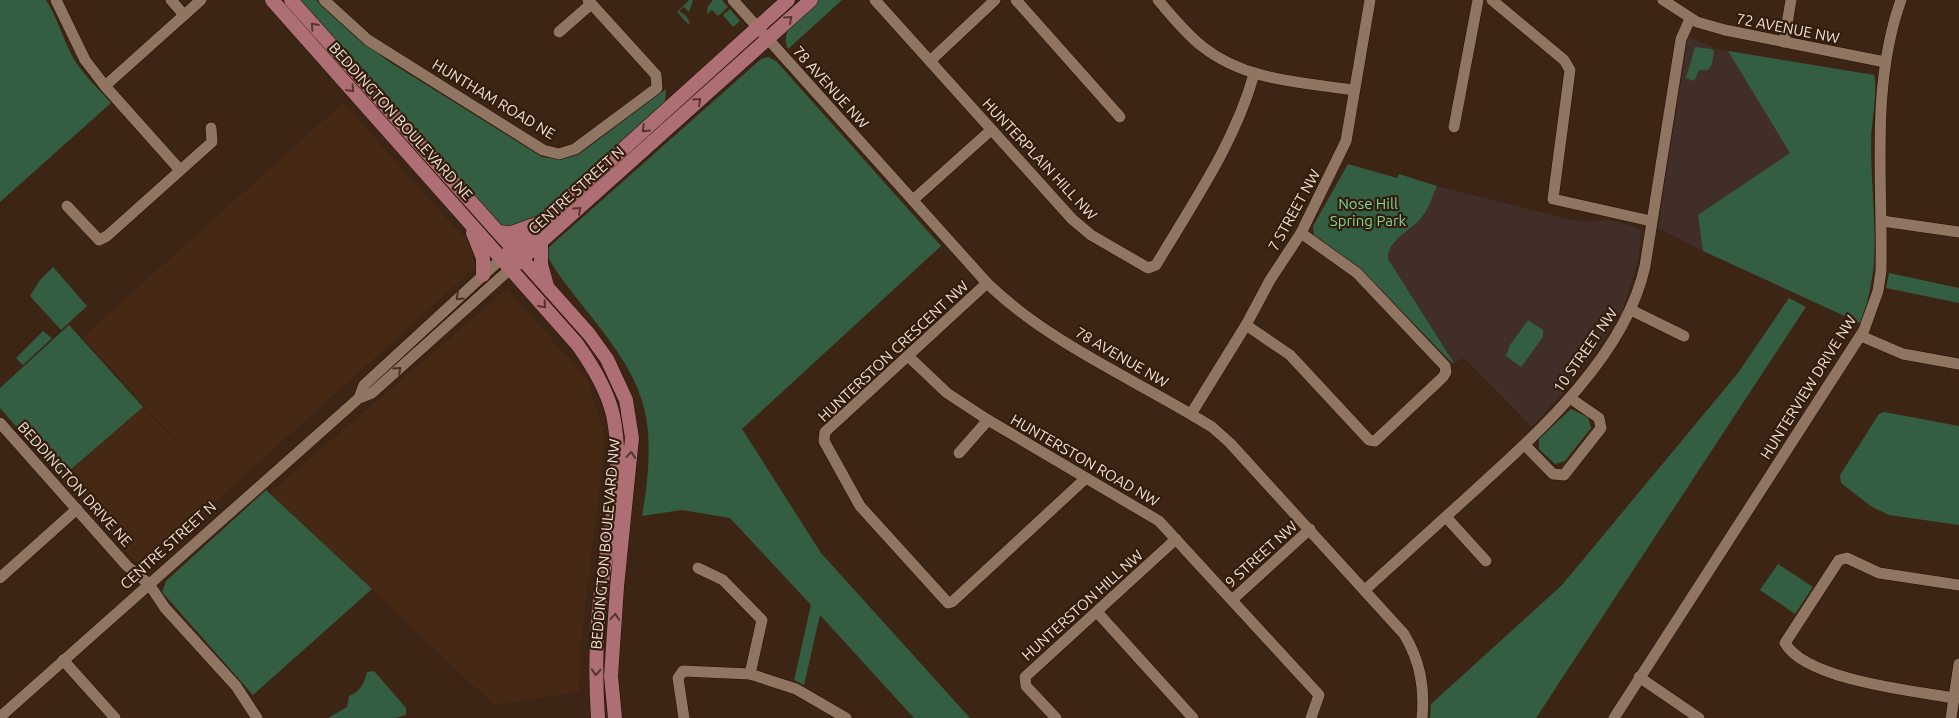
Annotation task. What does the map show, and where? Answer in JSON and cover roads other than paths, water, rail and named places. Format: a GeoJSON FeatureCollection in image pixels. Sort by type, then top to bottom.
{"type":"FeatureCollection","features":[{"type":"Feature","properties":{"kind":"main road","name":"BEDDINGTON BOULEVARD NE"},"geometry":{"type":"LineString","coordinates":[[272,0],[465,216],[510,260]]}},
{"type":"Feature","properties":{"kind":"main road","name":"BEDDINGTON BOULEVARD NE"},"geometry":{"type":"LineString","coordinates":[[291,0],[498,232],[510,260]]}},
{"type":"Feature","properties":{"kind":"main road","name":"CENTRE STREET N"},"geometry":{"type":"LineString","coordinates":[[510,260],[546,220],[788,0]]}},
{"type":"Feature","properties":{"kind":"main road","name":"CENTRE STREET N"},"geometry":{"type":"LineString","coordinates":[[510,260],[541,242],[811,0]]}},
{"type":"Feature","properties":{"kind":"main road"},"geometry":{"type":"LineString","coordinates":[[465,216],[481,250],[482,275]]}},
{"type":"Feature","properties":{"kind":"main road"},"geometry":{"type":"LineString","coordinates":[[498,232],[511,233],[546,220]]}},
{"type":"Feature","properties":{"kind":"main road"},"geometry":{"type":"LineString","coordinates":[[541,242],[541,264],[548,289]]}},
{"type":"Feature","properties":{"kind":"main road","name":"BEDDINGTON BOULEVARD NW"},"geometry":{"type":"LineString","coordinates":[[510,260],[548,289],[589,334],[607,359],[626,400],[632,438],[617,587],[611,676],[615,718]]}},
{"type":"Feature","properties":{"kind":"main road","name":"BEDDINGTON BOULEVARD NW"},"geometry":{"type":"LineString","coordinates":[[510,260],[577,344],[597,374],[612,412],[618,460],[601,592],[595,684],[598,718]]}},
{"type":"Feature","properties":{"kind":"street"},"geometry":{"type":"LineString","coordinates":[[56,0],[85,60],[105,86],[180,170]]}},
{"type":"Feature","properties":{"kind":"street"},"geometry":{"type":"LineString","coordinates":[[172,0],[184,15]]}},
{"type":"Feature","properties":{"kind":"street"},"geometry":{"type":"LineString","coordinates":[[105,86],[201,0]]}},
{"type":"Feature","properties":{"kind":"street","name":"HUNTHAM ROAD NE"},"geometry":{"type":"LineString","coordinates":[[324,0],[368,40],[543,150],[559,154],[575,149],[657,88],[656,75],[590,2]]}},
{"type":"Feature","properties":{"kind":"street","name":"78 AVENUE NW"},"geometry":{"type":"LineString","coordinates":[[732,0],[987,283],[1012,307],[1080,352],[1192,414],[1212,427],[1230,443],[1396,623],[1412,647],[1421,676],[1424,697],[1422,718]]}},
{"type":"Feature","properties":{"kind":"street","name":"HUNTERPLAIN HILL NW"},"geometry":{"type":"LineString","coordinates":[[874,0],[1072,219],[1091,235],[1148,268],[1156,265],[1232,134],[1254,74]]}},
{"type":"Feature","properties":{"kind":"street"},"geometry":{"type":"LineString","coordinates":[[930,61],[994,0]]}},
{"type":"Feature","properties":{"kind":"street"},"geometry":{"type":"LineString","coordinates":[[1016,0],[1120,117]]}},
{"type":"Feature","properties":{"kind":"street"},"geometry":{"type":"LineString","coordinates":[[1158,0],[1202,46],[1227,62],[1254,74],[1354,90]]}},
{"type":"Feature","properties":{"kind":"street","name":"7 STREET NW"},"geometry":{"type":"LineString","coordinates":[[1192,414],[1246,325],[1270,280],[1301,233],[1346,141],[1370,0]]}},
{"type":"Feature","properties":{"kind":"street"},"geometry":{"type":"LineString","coordinates":[[1454,127],[1478,0]]}},
{"type":"Feature","properties":{"kind":"street"},"geometry":{"type":"LineString","coordinates":[[1492,0],[1564,60],[1570,70],[1553,199],[1651,221]]}},
{"type":"Feature","properties":{"kind":"street","name":"72 AVENUE NW"},"geometry":{"type":"LineString","coordinates":[[1663,0],[1690,19],[1725,30],[1885,62]]}},
{"type":"Feature","properties":{"kind":"street"},"geometry":{"type":"LineString","coordinates":[[1784,42],[1792,0]]}},
{"type":"Feature","properties":{"kind":"street","name":"HUNTERVIEW DRIVE NW"},"geometry":{"type":"LineString","coordinates":[[1614,718],[1638,677],[1861,336],[1878,291],[1881,271],[1881,95],[1885,62],[1901,0]]}},
{"type":"Feature","properties":{"kind":"street"},"geometry":{"type":"LineString","coordinates":[[559,32],[590,2]]}},
{"type":"Feature","properties":{"kind":"street","name":"10 STREET NW"},"geometry":{"type":"LineString","coordinates":[[1366,590],[1525,445],[1570,398],[1604,352],[1631,310],[1641,284],[1681,39],[1690,19]]}},
{"type":"Feature","properties":{"kind":"street"},"geometry":{"type":"LineString","coordinates":[[67,206],[99,240],[107,236],[212,142],[211,128]]}},
{"type":"Feature","properties":{"kind":"street"},"geometry":{"type":"LineString","coordinates":[[913,200],[990,130]]}},
{"type":"Feature","properties":{"kind":"street"},"geometry":{"type":"LineString","coordinates":[[1882,222],[1959,232]]}},
{"type":"Feature","properties":{"kind":"street"},"geometry":{"type":"LineString","coordinates":[[1246,325],[1290,355],[1369,440],[1375,441],[1443,378],[1446,372],[1444,366],[1356,273],[1301,233]]}},
{"type":"Feature","properties":{"kind":"street","name":"CENTRE STREET N"},"geometry":{"type":"LineString","coordinates":[[359,398],[364,385],[482,275],[510,260]]}},
{"type":"Feature","properties":{"kind":"street","name":"CENTRE STREET N"},"geometry":{"type":"LineString","coordinates":[[0,717],[359,398],[372,392],[510,260]]}},
{"type":"Feature","properties":{"kind":"street","name":"HUNTERSTON CRESCENT NW"},"geometry":{"type":"LineString","coordinates":[[987,283],[910,357],[825,432],[824,441],[860,506],[948,602],[952,602],[1086,478]]}},
{"type":"Feature","properties":{"kind":"street"},"geometry":{"type":"LineString","coordinates":[[1631,310],[1684,336]]}},
{"type":"Feature","properties":{"kind":"street"},"geometry":{"type":"LineString","coordinates":[[1861,336],[1903,354],[1959,364]]}},
{"type":"Feature","properties":{"kind":"street","name":"HUNTERSTON ROAD NW"},"geometry":{"type":"LineString","coordinates":[[910,357],[946,393],[988,420],[1159,521],[1319,695],[1311,718]]}},
{"type":"Feature","properties":{"kind":"street"},"geometry":{"type":"LineString","coordinates":[[1525,445],[1553,474],[1564,475],[1601,428],[1599,418],[1570,398]]}},
{"type":"Feature","properties":{"kind":"street"},"geometry":{"type":"LineString","coordinates":[[959,453],[988,420]]}},
{"type":"Feature","properties":{"kind":"street","name":"BEDDINGTON DRIVE NE"},"geometry":{"type":"LineString","coordinates":[[0,423],[146,587],[153,600],[165,608],[236,686],[257,718]]}},
{"type":"Feature","properties":{"kind":"street"},"geometry":{"type":"LineString","coordinates":[[0,578],[77,510]]}},
{"type":"Feature","properties":{"kind":"street"},"geometry":{"type":"LineString","coordinates":[[1446,517],[1486,561]]}},
{"type":"Feature","properties":{"kind":"street","name":"9 STREET NW"},"geometry":{"type":"LineString","coordinates":[[1232,600],[1310,529]]}},
{"type":"Feature","properties":{"kind":"street","name":"HUNTERSTON HILL NW"},"geometry":{"type":"LineString","coordinates":[[1056,718],[1026,686],[1024,679],[1176,539]]}},
{"type":"Feature","properties":{"kind":"street"},"geometry":{"type":"LineString","coordinates":[[1954,698],[1844,677],[1814,665],[1789,649],[1785,643],[1839,560],[1847,558],[1878,573],[1959,585]]}},
{"type":"Feature","properties":{"kind":"street"},"geometry":{"type":"LineString","coordinates":[[698,568],[723,580],[762,620],[750,674]]}},
{"type":"Feature","properties":{"kind":"street"},"geometry":{"type":"LineString","coordinates":[[1097,612],[1192,718]]}},
{"type":"Feature","properties":{"kind":"street"},"geometry":{"type":"LineString","coordinates":[[64,660],[115,718]]}},
{"type":"Feature","properties":{"kind":"street"},"geometry":{"type":"LineString","coordinates":[[1951,718],[1959,664]]}},
{"type":"Feature","properties":{"kind":"street"},"geometry":{"type":"LineString","coordinates":[[684,718],[678,678],[683,671],[750,674],[796,689],[846,718]]}},
{"type":"Feature","properties":{"kind":"street"},"geometry":{"type":"LineString","coordinates":[[1638,677],[1699,718]]}},
{"type":"Feature","properties":{"kind":"park label","name":"Nose Hill Spring Park"},"geometry":{"type":"Point","coordinates":[1368,212]}}]}
